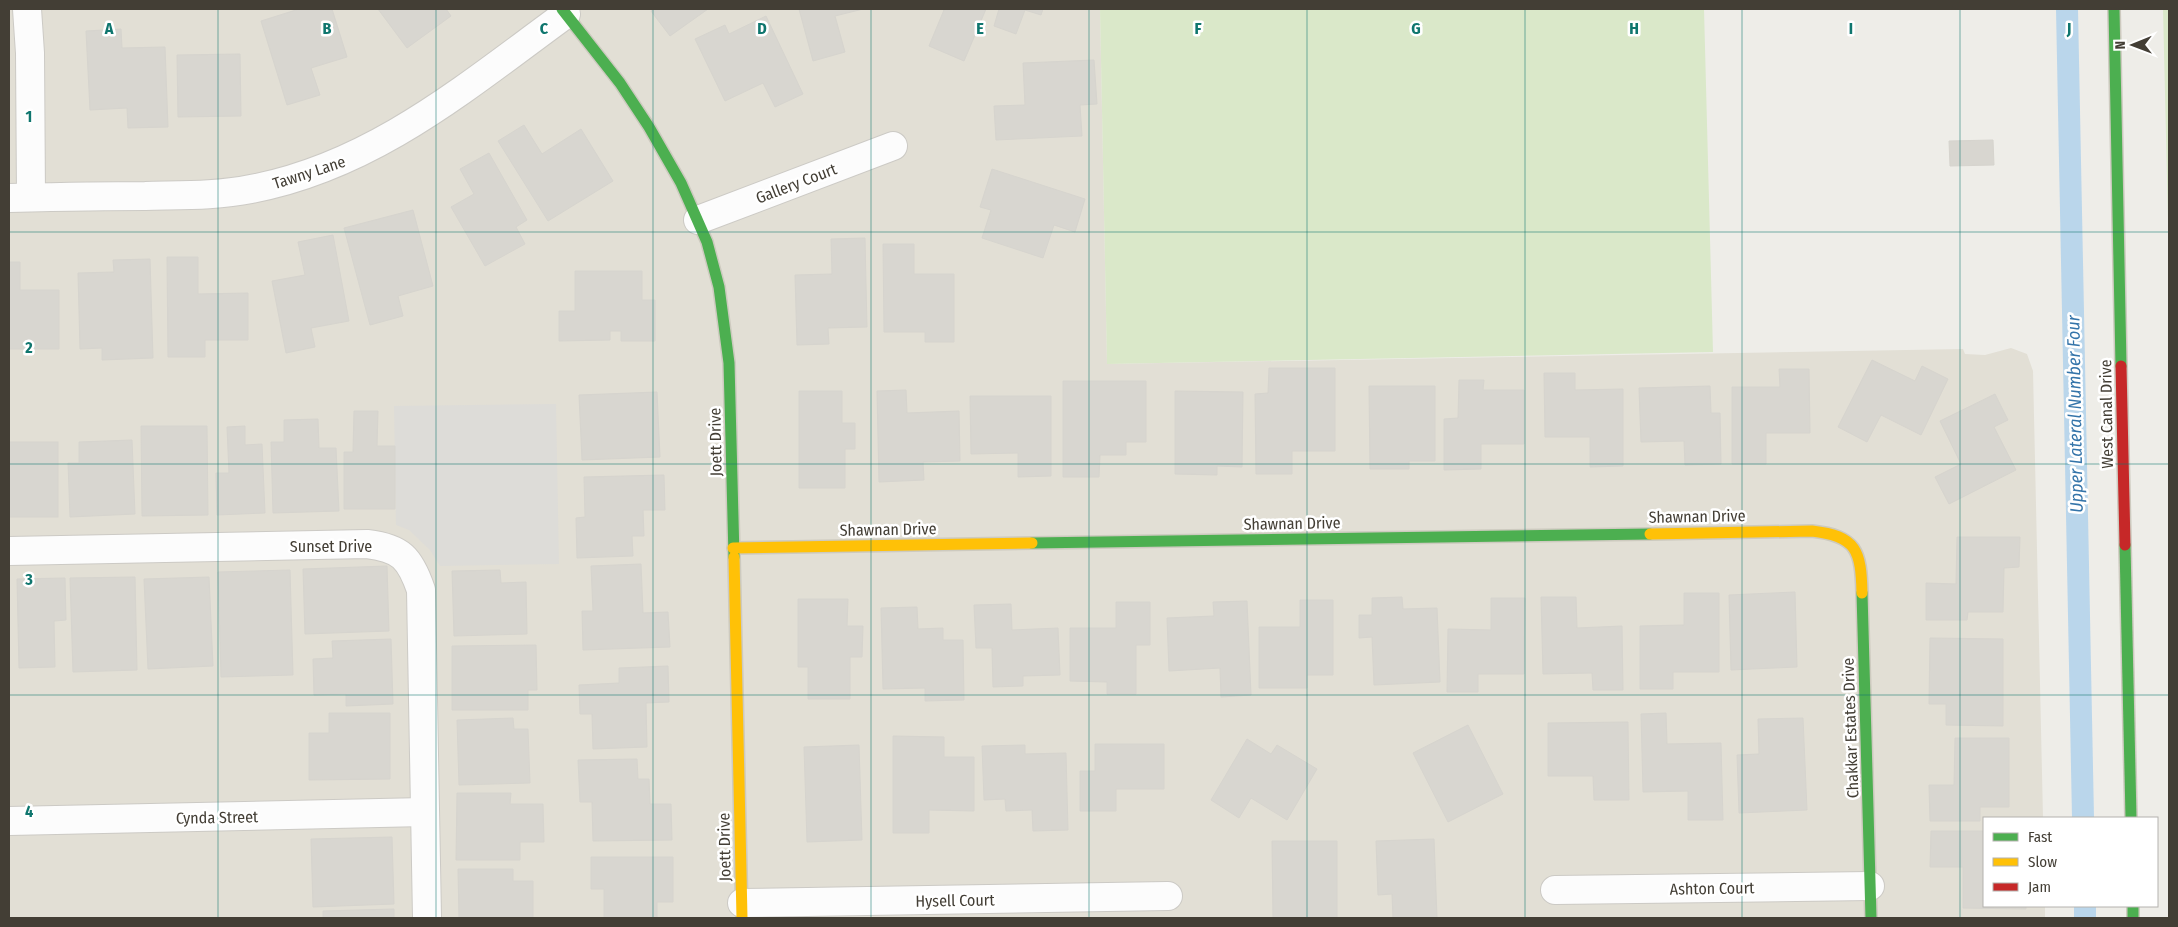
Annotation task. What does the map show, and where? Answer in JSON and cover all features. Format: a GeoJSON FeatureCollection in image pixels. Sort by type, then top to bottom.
{"type":"FeatureCollection","features":[{"type":"Feature","properties":{"kind":"street"},"geometry":{"type":"LineString","coordinates":[[20,197],[30,53],[27,9]]}},
{"type":"Feature","properties":{"kind":"street","name":"West Canal Drive"},"geometry":{"type":"LineString","coordinates":[[2114,9],[2131,817]]}},
{"type":"Feature","properties":{"kind":"street","name":"Tawny Lane"},"geometry":{"type":"LineString","coordinates":[[20,197],[227,193],[273,185],[329,168],[390,138],[420,119],[564,11]]}},
{"type":"Feature","properties":{"kind":"street","name":"Joett Drive"},"geometry":{"type":"LineString","coordinates":[[564,11],[637,108],[681,184],[698,220],[712,262],[722,308],[729,363],[742,911]]}},
{"type":"Feature","properties":{"kind":"street","name":"Gallery Court"},"geometry":{"type":"LineString","coordinates":[[698,220],[893,146]]}},
{"type":"Feature","properties":{"kind":"street","name":"Shawnan Drive"},"geometry":{"type":"LineString","coordinates":[[733,548],[1812,531],[1834,533],[1850,540]]}},
{"type":"Feature","properties":{"kind":"street","name":"Chakkar Estates Drive"},"geometry":{"type":"LineString","coordinates":[[1850,540],[1859,556],[1862,580],[1871,918]]}},
{"type":"Feature","properties":{"kind":"street","name":"Sunset Drive"},"geometry":{"type":"LineString","coordinates":[[9,551],[367,544],[388,547],[404,557],[414,572],[421,590],[427,918]]}},
{"type":"Feature","properties":{"kind":"street","name":"Cynda Street"},"geometry":{"type":"LineString","coordinates":[[9,821],[425,812]]}},
{"type":"Feature","properties":{"kind":"street","name":"Ashton Court"},"geometry":{"type":"LineString","coordinates":[[1555,890],[1870,886]]}},
{"type":"Feature","properties":{"kind":"street","name":"Hysell Court"},"geometry":{"type":"LineString","coordinates":[[742,911],[1168,896]]}},
{"type":"Feature","properties":{"kind":"shaded area"},"geometry":{"type":"Polygon","coordinates":[[[9,9],[1100,9],[1107,364],[1963,349],[1965,354],[1985,355],[2011,348],[2027,354],[2033,371],[2043,817],[1983,817],[1983,907],[2045,907],[2045,918],[9,918],[9,9]]]}},
{"type":"Feature","properties":{"kind":"shaded area"},"geometry":{"type":"Polygon","coordinates":[[[556,404],[559,564],[440,566],[430,550],[409,530],[396,525],[394,406],[556,404]]]}},
{"type":"Feature","properties":{"kind":"green space"},"geometry":{"type":"Polygon","coordinates":[[[1100,9],[1704,9],[1713,352],[1107,364],[1100,9]]]}},
{"type":"Feature","properties":{"kind":"green space"},"geometry":{"type":"Polygon","coordinates":[[[2163,9],[2169,9],[2169,263],[2163,9]]]}},
{"type":"Feature","properties":{"kind":"water","name":"Upper Lateral Number Four"},"geometry":{"type":"Polygon","coordinates":[[[2056,9],[2078,9],[2094,817],[2072,817],[2056,9]]]}},
{"type":"Feature","properties":{"kind":"water"},"geometry":{"type":"Polygon","coordinates":[[[2074,907],[2096,907],[2096,918],[2074,918],[2074,907]]]}},
{"type":"Feature","properties":{"kind":"building"},"geometry":{"type":"Polygon","coordinates":[[[299,9],[332,9],[347,57],[311,68],[320,95],[287,105],[261,21],[299,9]]]}},
{"type":"Feature","properties":{"kind":"building"},"geometry":{"type":"Polygon","coordinates":[[[378,9],[446,9],[451,16],[407,48],[378,9]]]}},
{"type":"Feature","properties":{"kind":"building"},"geometry":{"type":"Polygon","coordinates":[[[654,9],[708,9],[670,36],[651,11],[654,9]]]}},
{"type":"Feature","properties":{"kind":"building"},"geometry":{"type":"Polygon","coordinates":[[[799,9],[863,9],[835,16],[845,52],[813,61],[799,9]]]}},
{"type":"Feature","properties":{"kind":"building"},"geometry":{"type":"Polygon","coordinates":[[[941,9],[986,9],[964,61],[929,46],[944,10],[941,9]]]}},
{"type":"Feature","properties":{"kind":"building"},"geometry":{"type":"Polygon","coordinates":[[[999,9],[1043,9],[1041,15],[1025,10],[1016,34],[994,26],[999,9]]]}},
{"type":"Feature","properties":{"kind":"building"},"geometry":{"type":"Polygon","coordinates":[[[766,16],[803,94],[775,107],[763,83],[725,101],[695,39],[725,25],[729,34],[766,16]]]}},
{"type":"Feature","properties":{"kind":"building"},"geometry":{"type":"Polygon","coordinates":[[[121,29],[122,48],[165,47],[168,127],[128,128],[127,108],[90,110],[86,31],[121,29]]]}},
{"type":"Feature","properties":{"kind":"building"},"geometry":{"type":"Polygon","coordinates":[[[240,54],[241,116],[178,117],[177,55],[240,54]]]}},
{"type":"Feature","properties":{"kind":"building"},"geometry":{"type":"Polygon","coordinates":[[[1094,60],[1097,104],[1080,105],[1082,136],[996,140],[994,106],[1025,105],[1023,63],[1094,60]]]}},
{"type":"Feature","properties":{"kind":"building"},"geometry":{"type":"Polygon","coordinates":[[[524,125],[542,154],[581,129],[613,181],[548,221],[498,141],[524,125]]]}},
{"type":"Feature","properties":{"kind":"building"},"geometry":{"type":"Polygon","coordinates":[[[1993,140],[1994,165],[1950,166],[1949,141],[1993,140]]]}},
{"type":"Feature","properties":{"kind":"building"},"geometry":{"type":"Polygon","coordinates":[[[489,153],[527,220],[516,227],[525,244],[485,266],[451,207],[474,194],[460,169],[489,153]]]}},
{"type":"Feature","properties":{"kind":"building"},"geometry":{"type":"Polygon","coordinates":[[[992,169],[1085,199],[1075,232],[1054,225],[1043,258],[982,238],[991,210],[980,207],[992,169]]]}},
{"type":"Feature","properties":{"kind":"building"},"geometry":{"type":"Polygon","coordinates":[[[413,210],[433,286],[398,296],[403,316],[370,325],[344,228],[413,210]]]}},
{"type":"Feature","properties":{"kind":"building"},"geometry":{"type":"Polygon","coordinates":[[[333,235],[349,321],[311,328],[315,347],[286,353],[272,281],[305,275],[298,242],[333,235]]]}},
{"type":"Feature","properties":{"kind":"building"},"geometry":{"type":"Polygon","coordinates":[[[865,238],[867,327],[828,328],[829,344],[797,345],[795,275],[832,274],[831,239],[865,238]]]}},
{"type":"Feature","properties":{"kind":"building"},"geometry":{"type":"Polygon","coordinates":[[[883,244],[914,244],[914,274],[954,274],[954,342],[925,342],[925,332],[884,332],[883,244]]]}},
{"type":"Feature","properties":{"kind":"building"},"geometry":{"type":"Polygon","coordinates":[[[167,257],[198,257],[198,294],[248,293],[248,340],[205,340],[205,357],[168,357],[167,257]]]}},
{"type":"Feature","properties":{"kind":"building"},"geometry":{"type":"Polygon","coordinates":[[[150,259],[153,358],[102,360],[102,348],[80,349],[78,273],[114,272],[113,260],[150,259]]]}},
{"type":"Feature","properties":{"kind":"building"},"geometry":{"type":"Polygon","coordinates":[[[9,262],[20,262],[20,290],[59,290],[59,349],[9,349],[9,262]]]}},
{"type":"Feature","properties":{"kind":"building"},"geometry":{"type":"Polygon","coordinates":[[[575,271],[642,271],[642,300],[655,300],[655,341],[621,341],[621,331],[610,331],[610,340],[559,341],[559,311],[575,311],[575,271]]]}},
{"type":"Feature","properties":{"kind":"building"},"geometry":{"type":"Polygon","coordinates":[[[1872,360],[1915,381],[1922,366],[1948,379],[1921,435],[1881,415],[1867,442],[1838,427],[1872,360]]]}},
{"type":"Feature","properties":{"kind":"building"},"geometry":{"type":"Polygon","coordinates":[[[1269,368],[1335,368],[1335,451],[1292,451],[1292,474],[1256,474],[1255,394],[1268,393],[1269,368]]]}},
{"type":"Feature","properties":{"kind":"building"},"geometry":{"type":"Polygon","coordinates":[[[1779,369],[1809,369],[1810,433],[1766,433],[1766,464],[1732,464],[1732,387],[1780,387],[1779,369]]]}},
{"type":"Feature","properties":{"kind":"building"},"geometry":{"type":"Polygon","coordinates":[[[1544,373],[1575,373],[1575,390],[1623,389],[1623,466],[1590,467],[1590,437],[1545,437],[1544,373]]]}},
{"type":"Feature","properties":{"kind":"building"},"geometry":{"type":"Polygon","coordinates":[[[1459,380],[1484,380],[1483,390],[1524,390],[1524,444],[1481,444],[1481,469],[1444,470],[1444,419],[1458,418],[1459,380]]]}},
{"type":"Feature","properties":{"kind":"building"},"geometry":{"type":"Polygon","coordinates":[[[1063,381],[1146,381],[1146,442],[1126,442],[1126,455],[1100,455],[1099,477],[1063,477],[1063,381]]]}},
{"type":"Feature","properties":{"kind":"building"},"geometry":{"type":"Polygon","coordinates":[[[1369,386],[1435,386],[1435,461],[1409,461],[1409,469],[1370,469],[1369,386]]]}},
{"type":"Feature","properties":{"kind":"building"},"geometry":{"type":"Polygon","coordinates":[[[1710,386],[1711,413],[1720,413],[1721,464],[1685,465],[1684,441],[1641,442],[1639,388],[1710,386]]]}},
{"type":"Feature","properties":{"kind":"building"},"geometry":{"type":"Polygon","coordinates":[[[906,390],[907,413],[959,411],[960,461],[923,462],[924,480],[879,482],[877,391],[906,390]]]}},
{"type":"Feature","properties":{"kind":"building"},"geometry":{"type":"Polygon","coordinates":[[[799,391],[842,391],[842,423],[855,423],[855,449],[845,449],[845,488],[799,488],[799,391]]]}},
{"type":"Feature","properties":{"kind":"building"},"geometry":{"type":"Polygon","coordinates":[[[1175,391],[1243,392],[1242,467],[1217,466],[1217,475],[1175,474],[1175,391]]]}},
{"type":"Feature","properties":{"kind":"building"},"geometry":{"type":"Polygon","coordinates":[[[657,392],[660,457],[582,460],[579,395],[657,392]]]}},
{"type":"Feature","properties":{"kind":"building"},"geometry":{"type":"Polygon","coordinates":[[[1995,394],[2008,420],[1994,427],[2016,470],[1949,504],[1935,477],[1961,464],[1940,421],[1995,394]]]}},
{"type":"Feature","properties":{"kind":"building"},"geometry":{"type":"Polygon","coordinates":[[[970,396],[1051,396],[1051,476],[1018,477],[1018,453],[971,454],[970,396]]]}},
{"type":"Feature","properties":{"kind":"building"},"geometry":{"type":"Polygon","coordinates":[[[354,411],[378,411],[377,446],[395,446],[395,509],[344,509],[344,452],[353,452],[354,411]]]}},
{"type":"Feature","properties":{"kind":"building"},"geometry":{"type":"Polygon","coordinates":[[[318,419],[319,448],[336,448],[339,511],[273,513],[271,442],[284,442],[284,420],[318,419]]]}},
{"type":"Feature","properties":{"kind":"building"},"geometry":{"type":"Polygon","coordinates":[[[141,426],[207,426],[208,515],[142,516],[141,426]]]}},
{"type":"Feature","properties":{"kind":"building"},"geometry":{"type":"Polygon","coordinates":[[[245,426],[245,445],[262,444],[265,513],[217,515],[216,473],[229,473],[227,427],[245,426]]]}},
{"type":"Feature","properties":{"kind":"building"},"geometry":{"type":"Polygon","coordinates":[[[132,440],[135,514],[70,517],[68,463],[79,463],[79,442],[132,440]]]}},
{"type":"Feature","properties":{"kind":"building"},"geometry":{"type":"Polygon","coordinates":[[[9,442],[58,442],[58,517],[9,517],[9,442]]]}},
{"type":"Feature","properties":{"kind":"building"},"geometry":{"type":"Polygon","coordinates":[[[664,475],[665,510],[643,510],[644,536],[632,536],[633,556],[577,558],[576,518],[585,517],[584,477],[664,475]]]}},
{"type":"Feature","properties":{"kind":"building"},"geometry":{"type":"Polygon","coordinates":[[[1957,537],[2020,537],[2019,567],[2004,568],[2003,612],[1968,612],[1967,620],[1926,620],[1926,583],[1956,584],[1957,537]]]}},
{"type":"Feature","properties":{"kind":"building"},"geometry":{"type":"Polygon","coordinates":[[[641,564],[643,613],[668,612],[670,647],[583,650],[582,611],[593,611],[591,566],[641,564]]]}},
{"type":"Feature","properties":{"kind":"building"},"geometry":{"type":"Polygon","coordinates":[[[387,566],[389,631],[305,634],[303,569],[387,566]]]}},
{"type":"Feature","properties":{"kind":"building"},"geometry":{"type":"Polygon","coordinates":[[[290,570],[293,675],[221,677],[218,572],[290,570]]]}},
{"type":"Feature","properties":{"kind":"building"},"geometry":{"type":"Polygon","coordinates":[[[500,570],[501,583],[526,582],[527,634],[454,636],[452,571],[500,570]]]}},
{"type":"Feature","properties":{"kind":"building"},"geometry":{"type":"Polygon","coordinates":[[[135,577],[137,670],[73,672],[70,578],[135,577]]]}},
{"type":"Feature","properties":{"kind":"building"},"geometry":{"type":"Polygon","coordinates":[[[209,577],[213,666],[148,669],[144,579],[209,577]]]}},
{"type":"Feature","properties":{"kind":"building"},"geometry":{"type":"Polygon","coordinates":[[[65,578],[66,620],[54,621],[55,667],[19,668],[17,579],[65,578]]]}},
{"type":"Feature","properties":{"kind":"building"},"geometry":{"type":"Polygon","coordinates":[[[1795,592],[1797,667],[1731,670],[1729,595],[1795,592]]]}},
{"type":"Feature","properties":{"kind":"building"},"geometry":{"type":"Polygon","coordinates":[[[1684,593],[1719,593],[1719,672],[1673,672],[1673,689],[1640,689],[1640,626],[1684,625],[1684,593]]]}},
{"type":"Feature","properties":{"kind":"building"},"geometry":{"type":"Polygon","coordinates":[[[1402,597],[1403,609],[1437,608],[1440,682],[1374,685],[1372,637],[1359,638],[1359,615],[1372,615],[1372,598],[1402,597]]]}},
{"type":"Feature","properties":{"kind":"building"},"geometry":{"type":"Polygon","coordinates":[[[1541,597],[1576,597],[1577,628],[1622,626],[1623,690],[1593,690],[1592,673],[1543,674],[1541,597]]]}},
{"type":"Feature","properties":{"kind":"building"},"geometry":{"type":"Polygon","coordinates":[[[1491,598],[1525,598],[1524,674],[1478,674],[1478,692],[1447,692],[1448,629],[1491,630],[1491,598]]]}},
{"type":"Feature","properties":{"kind":"building"},"geometry":{"type":"Polygon","coordinates":[[[798,599],[848,599],[847,626],[863,626],[862,657],[850,657],[850,699],[808,699],[808,667],[798,667],[798,599]]]}},
{"type":"Feature","properties":{"kind":"building"},"geometry":{"type":"Polygon","coordinates":[[[1300,600],[1333,600],[1333,675],[1307,675],[1307,688],[1259,688],[1259,627],[1300,627],[1300,600]]]}},
{"type":"Feature","properties":{"kind":"building"},"geometry":{"type":"Polygon","coordinates":[[[1247,601],[1251,695],[1221,697],[1220,668],[1169,671],[1167,618],[1214,616],[1213,602],[1247,601]]]}},
{"type":"Feature","properties":{"kind":"building"},"geometry":{"type":"Polygon","coordinates":[[[1116,602],[1150,602],[1150,645],[1136,645],[1136,694],[1107,694],[1107,682],[1070,681],[1070,628],[1116,628],[1116,602]]]}},
{"type":"Feature","properties":{"kind":"building"},"geometry":{"type":"Polygon","coordinates":[[[1011,604],[1012,630],[1058,628],[1060,675],[1023,676],[1023,686],[993,687],[992,648],[976,648],[974,605],[1011,604]]]}},
{"type":"Feature","properties":{"kind":"building"},"geometry":{"type":"Polygon","coordinates":[[[917,607],[918,629],[943,628],[943,640],[963,640],[964,700],[925,701],[925,688],[883,689],[881,608],[917,607]]]}},
{"type":"Feature","properties":{"kind":"building"},"geometry":{"type":"Polygon","coordinates":[[[1930,638],[2003,639],[2003,726],[1946,725],[1946,704],[1929,704],[1930,638]]]}},
{"type":"Feature","properties":{"kind":"building"},"geometry":{"type":"Polygon","coordinates":[[[391,639],[393,704],[346,706],[346,694],[314,695],[313,659],[333,658],[332,641],[391,639]]]}},
{"type":"Feature","properties":{"kind":"building"},"geometry":{"type":"Polygon","coordinates":[[[536,645],[537,690],[528,690],[528,710],[452,710],[452,646],[536,645]]]}},
{"type":"Feature","properties":{"kind":"building"},"geometry":{"type":"Polygon","coordinates":[[[668,666],[669,702],[646,703],[647,747],[593,749],[592,714],[580,714],[579,685],[619,683],[619,668],[668,666]]]}},
{"type":"Feature","properties":{"kind":"building"},"geometry":{"type":"Polygon","coordinates":[[[329,713],[390,713],[390,779],[309,780],[309,733],[329,733],[329,713]]]}},
{"type":"Feature","properties":{"kind":"building"},"geometry":{"type":"Polygon","coordinates":[[[1666,713],[1667,744],[1721,743],[1723,820],[1688,820],[1688,791],[1643,792],[1641,714],[1666,713]]]}},
{"type":"Feature","properties":{"kind":"building"},"geometry":{"type":"Polygon","coordinates":[[[513,718],[514,729],[528,729],[530,783],[459,785],[457,720],[513,718]]]}},
{"type":"Feature","properties":{"kind":"building"},"geometry":{"type":"Polygon","coordinates":[[[1803,718],[1807,810],[1739,813],[1737,755],[1759,754],[1758,719],[1803,718]]]}},
{"type":"Feature","properties":{"kind":"building"},"geometry":{"type":"Polygon","coordinates":[[[1628,722],[1629,800],[1594,800],[1593,776],[1548,776],[1548,723],[1628,722]]]}},
{"type":"Feature","properties":{"kind":"building"},"geometry":{"type":"Polygon","coordinates":[[[1468,725],[1503,794],[1448,822],[1413,753],[1468,725]]]}},
{"type":"Feature","properties":{"kind":"building"},"geometry":{"type":"Polygon","coordinates":[[[893,736],[944,737],[944,757],[974,757],[974,811],[929,810],[929,833],[893,833],[893,736]]]}},
{"type":"Feature","properties":{"kind":"building"},"geometry":{"type":"Polygon","coordinates":[[[1955,738],[2009,738],[2009,807],[1980,807],[1980,821],[1930,821],[1929,785],[1954,785],[1955,738]]]}},
{"type":"Feature","properties":{"kind":"building"},"geometry":{"type":"Polygon","coordinates":[[[1247,739],[1271,754],[1277,745],[1317,769],[1287,820],[1251,798],[1239,818],[1211,800],[1247,739]]]}},
{"type":"Feature","properties":{"kind":"building"},"geometry":{"type":"Polygon","coordinates":[[[1095,744],[1164,744],[1164,789],[1116,789],[1116,811],[1080,811],[1080,771],[1095,771],[1095,744]]]}},
{"type":"Feature","properties":{"kind":"building"},"geometry":{"type":"Polygon","coordinates":[[[859,745],[862,840],[807,842],[804,747],[859,745]]]}},
{"type":"Feature","properties":{"kind":"building"},"geometry":{"type":"Polygon","coordinates":[[[1025,745],[1025,754],[1066,753],[1068,830],[1033,831],[1032,810],[1006,811],[1005,799],[984,800],[982,746],[1025,745]]]}},
{"type":"Feature","properties":{"kind":"building"},"geometry":{"type":"Polygon","coordinates":[[[637,759],[638,779],[649,779],[650,804],[671,804],[672,840],[593,841],[592,802],[580,802],[578,760],[637,759]]]}},
{"type":"Feature","properties":{"kind":"building"},"geometry":{"type":"Polygon","coordinates":[[[457,793],[511,793],[510,804],[543,804],[544,842],[520,842],[520,860],[456,860],[457,793]]]}},
{"type":"Feature","properties":{"kind":"building"},"geometry":{"type":"Polygon","coordinates":[[[1931,831],[1983,831],[1983,907],[2026,907],[2026,909],[1963,908],[1963,867],[1930,867],[1931,831]]]}},
{"type":"Feature","properties":{"kind":"building"},"geometry":{"type":"Polygon","coordinates":[[[392,837],[394,904],[313,907],[311,839],[392,837]]]}},
{"type":"Feature","properties":{"kind":"building"},"geometry":{"type":"Polygon","coordinates":[[[1434,839],[1437,918],[1393,918],[1392,894],[1378,895],[1376,841],[1434,839]]]}},
{"type":"Feature","properties":{"kind":"building"},"geometry":{"type":"Polygon","coordinates":[[[1272,841],[1337,841],[1337,918],[1273,918],[1272,841]]]}},
{"type":"Feature","properties":{"kind":"building"},"geometry":{"type":"Polygon","coordinates":[[[591,857],[673,857],[673,902],[657,902],[657,918],[604,918],[604,889],[591,889],[591,857]]]}},
{"type":"Feature","properties":{"kind":"building"},"geometry":{"type":"Polygon","coordinates":[[[458,869],[513,869],[513,881],[533,881],[533,918],[459,918],[458,869]]]}},
{"type":"Feature","properties":{"kind":"building"},"geometry":{"type":"Polygon","coordinates":[[[394,909],[394,918],[323,918],[323,911],[394,909]]]}},
{"type":"Feature","properties":{"kind":"traffic: fast"},"geometry":{"type":"LineString","coordinates":[[562,9],[620,83],[649,127],[681,183],[707,242],[719,287],[729,363],[734,557]]}},
{"type":"Feature","properties":{"kind":"traffic: fast"},"geometry":{"type":"LineString","coordinates":[[2114,9],[2121,366]]}},
{"type":"Feature","properties":{"kind":"traffic: fast"},"geometry":{"type":"LineString","coordinates":[[1032,543],[1650,534]]}},
{"type":"Feature","properties":{"kind":"traffic: fast"},"geometry":{"type":"LineString","coordinates":[[2125,545],[2131,817]]}},
{"type":"Feature","properties":{"kind":"traffic: fast"},"geometry":{"type":"LineString","coordinates":[[1862,593],[1871,918]]}},
{"type":"Feature","properties":{"kind":"traffic: fast"},"geometry":{"type":"LineString","coordinates":[[2133,907],[2133,918]]}},
{"type":"Feature","properties":{"kind":"traffic: slow"},"geometry":{"type":"LineString","coordinates":[[1650,534],[1812,531],[1827,533],[1839,537],[1854,548],[1860,566],[1862,593]]}},
{"type":"Feature","properties":{"kind":"traffic: slow"},"geometry":{"type":"LineString","coordinates":[[733,548],[1032,543]]}},
{"type":"Feature","properties":{"kind":"traffic: slow"},"geometry":{"type":"LineString","coordinates":[[734,557],[742,918]]}},
{"type":"Feature","properties":{"kind":"traffic: jam"},"geometry":{"type":"LineString","coordinates":[[2121,366],[2125,545]]}}]}
